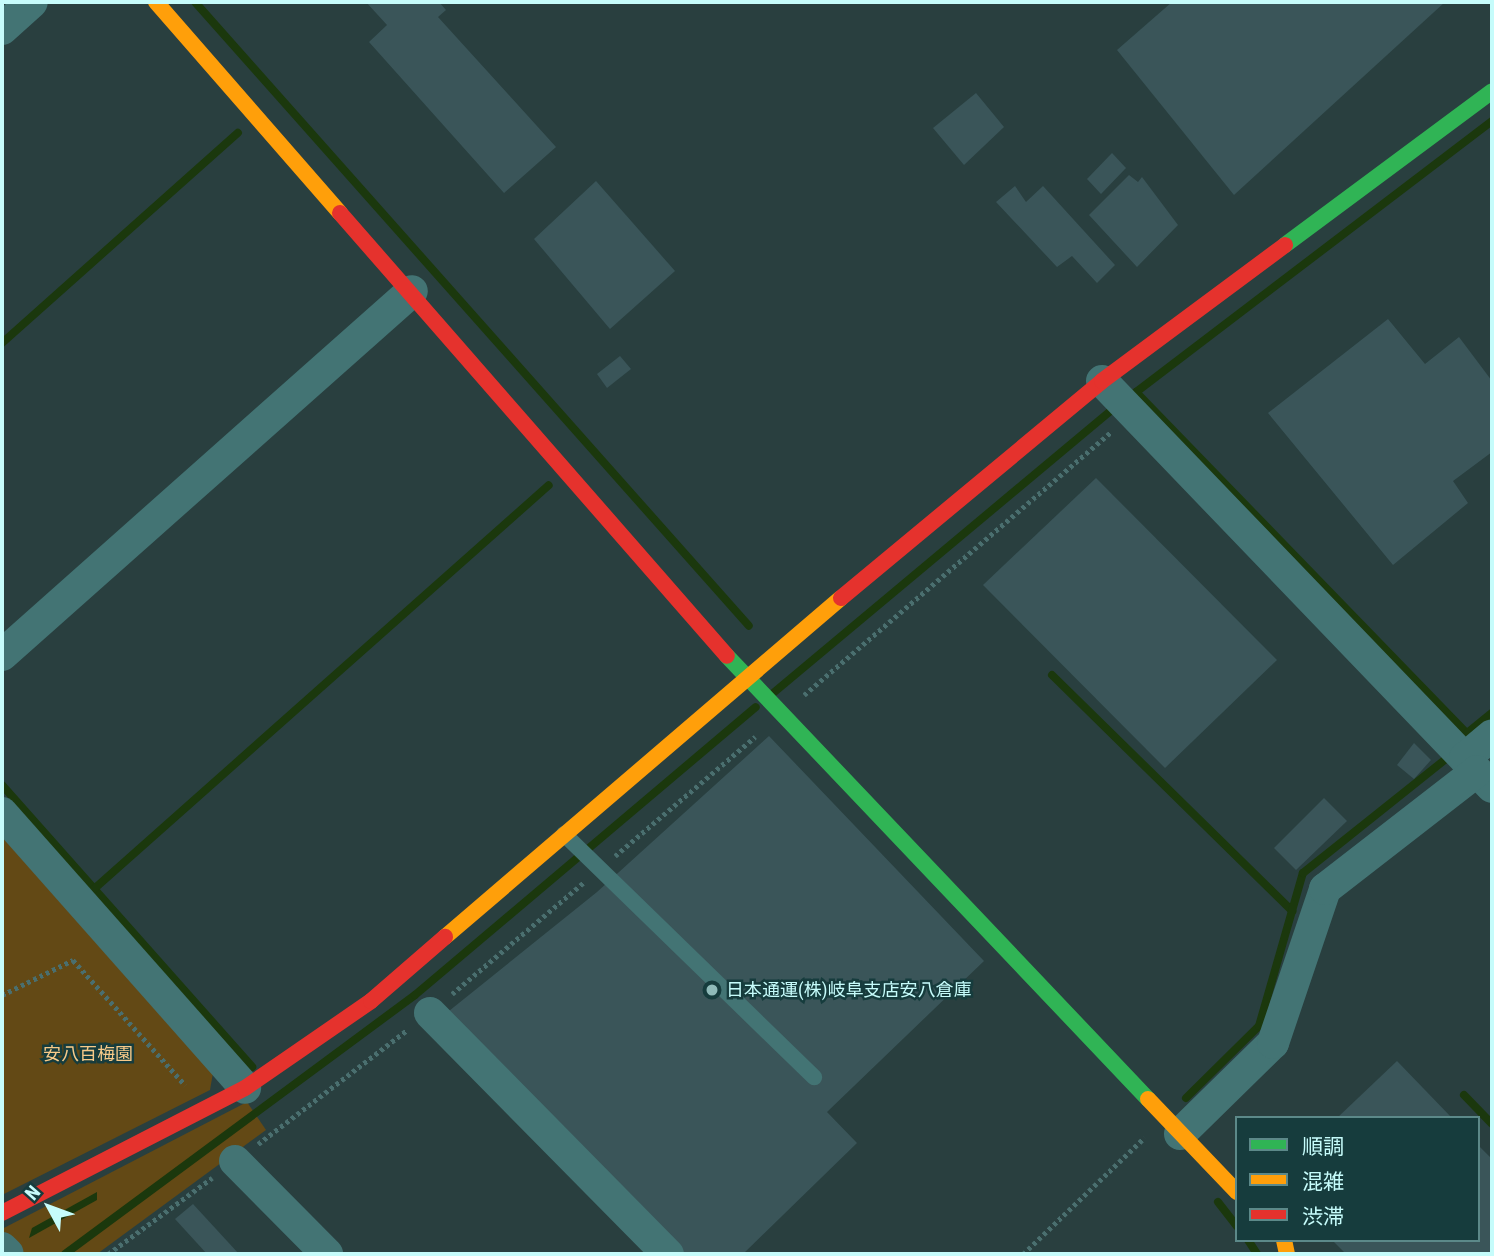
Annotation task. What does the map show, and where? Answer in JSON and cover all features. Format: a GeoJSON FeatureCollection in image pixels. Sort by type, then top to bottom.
{"type":"FeatureCollection","features":[{"type":"Feature","properties":{"kind":"street"},"geometry":{"type":"LineString","coordinates":[[2,29],[32,2]]}},
{"type":"Feature","properties":{"kind":"street"},"geometry":{"type":"LineString","coordinates":[[156,2],[752,681],[777,714],[1235,1190]]}},
{"type":"Feature","properties":{"kind":"street"},"geometry":{"type":"LineString","coordinates":[[2,1213],[245,1088],[371,1001],[564,834],[752,681],[1119,398],[1492,91]]}},
{"type":"Feature","properties":{"kind":"street"},"geometry":{"type":"LineString","coordinates":[[2,654],[412,292]]}},
{"type":"Feature","properties":{"kind":"street"},"geometry":{"type":"LineString","coordinates":[[1119,398],[1478,772]]}},
{"type":"Feature","properties":{"kind":"street"},"geometry":{"type":"LineString","coordinates":[[1172,1126],[1273,1043],[1325,889],[1478,772],[1492,734]]}},
{"type":"Feature","properties":{"kind":"street"},"geometry":{"type":"LineString","coordinates":[[2,813],[245,1088]]}},
{"type":"Feature","properties":{"kind":"street"},"geometry":{"type":"LineString","coordinates":[[430,1013],[668,1254]]}},
{"type":"Feature","properties":{"kind":"street"},"geometry":{"type":"LineString","coordinates":[[235,1161],[327,1254]]}},
{"type":"Feature","properties":{"kind":"street"},"geometry":{"type":"LineString","coordinates":[[2,1248],[8,1254]]}},
{"type":"Feature","properties":{"kind":"lane"},"geometry":{"type":"LineString","coordinates":[[564,834],[814,1077]]}},
{"type":"Feature","properties":{"kind":"path"},"geometry":{"type":"LineString","coordinates":[[610,860],[777,714],[1119,398]]}},
{"type":"Feature","properties":{"kind":"path"},"geometry":{"type":"LineString","coordinates":[[108,1254],[430,1013],[589,878]]}},
{"type":"Feature","properties":{"kind":"path"},"geometry":{"type":"LineString","coordinates":[[2,995],[73,960],[207,1109]]}},
{"type":"Feature","properties":{"kind":"path"},"geometry":{"type":"LineString","coordinates":[[1023,1254],[1172,1126]]}},
{"type":"Feature","properties":{"kind":"green space","name":"安八百梅園"},"geometry":{"type":"Polygon","coordinates":[[[2,827],[214,1067],[210,1090],[2,1195],[2,827]]]}},
{"type":"Feature","properties":{"kind":"green space"},"geometry":{"type":"Polygon","coordinates":[[[247,1102],[266,1130],[97,1254],[2,1254],[2,1229],[247,1102]]]}},
{"type":"Feature","properties":{"kind":"shaded area"},"geometry":{"type":"Polygon","coordinates":[[[97,1192],[97,1200],[29,1238],[32,1228],[97,1192]]]}},
{"type":"Feature","properties":{"kind":"building"},"geometry":{"type":"Polygon","coordinates":[[[366,2],[439,2],[446,10],[438,17],[556,147],[504,193],[369,42],[387,25],[366,2]]]}},
{"type":"Feature","properties":{"kind":"building"},"geometry":{"type":"Polygon","coordinates":[[[1172,2],[1445,2],[1234,195],[1117,50],[1172,2]]]}},
{"type":"Feature","properties":{"kind":"building"},"geometry":{"type":"Polygon","coordinates":[[[976,93],[1004,127],[964,165],[933,128],[976,93]]]}},
{"type":"Feature","properties":{"kind":"building"},"geometry":{"type":"Polygon","coordinates":[[[1112,153],[1126,168],[1101,194],[1087,179],[1112,153]]]}},
{"type":"Feature","properties":{"kind":"building"},"geometry":{"type":"Polygon","coordinates":[[[1129,175],[1138,182],[1142,177],[1178,225],[1137,267],[1089,215],[1129,175]]]}},
{"type":"Feature","properties":{"kind":"building"},"geometry":{"type":"Polygon","coordinates":[[[596,181],[675,271],[610,329],[534,239],[596,181]]]}},
{"type":"Feature","properties":{"kind":"building"},"geometry":{"type":"Polygon","coordinates":[[[1015,186],[1026,202],[1043,186],[1115,265],[1097,283],[1072,256],[1057,267],[996,202],[1015,186]]]}},
{"type":"Feature","properties":{"kind":"building"},"geometry":{"type":"Polygon","coordinates":[[[1388,319],[1425,364],[1459,337],[1492,381],[1492,452],[1453,481],[1468,503],[1393,565],[1268,413],[1388,319]]]}},
{"type":"Feature","properties":{"kind":"building"},"geometry":{"type":"Polygon","coordinates":[[[620,356],[631,369],[607,388],[597,374],[620,356]]]}},
{"type":"Feature","properties":{"kind":"building"},"geometry":{"type":"Polygon","coordinates":[[[1096,478],[1277,660],[1165,768],[983,585],[1096,478]]]}},
{"type":"Feature","properties":{"kind":"building","name":"日本通運(株)岐阜支店安八倉庫"},"geometry":{"type":"Polygon","coordinates":[[[769,736],[984,961],[827,1112],[857,1143],[743,1254],[678,1254],[444,1015],[597,892],[769,736]]]}},
{"type":"Feature","properties":{"kind":"building"},"geometry":{"type":"Polygon","coordinates":[[[1414,743],[1431,760],[1414,779],[1397,765],[1414,743]]]}},
{"type":"Feature","properties":{"kind":"building"},"geometry":{"type":"Polygon","coordinates":[[[1324,798],[1347,821],[1296,870],[1274,848],[1324,798]]]}},
{"type":"Feature","properties":{"kind":"building"},"geometry":{"type":"Polygon","coordinates":[[[1397,1061],[1450,1116],[1339,1116],[1397,1061]]]}},
{"type":"Feature","properties":{"kind":"building"},"geometry":{"type":"Polygon","coordinates":[[[1480,1147],[1492,1159],[1492,1254],[1346,1254],[1334,1242],[1480,1242],[1480,1147]]]}},
{"type":"Feature","properties":{"kind":"building"},"geometry":{"type":"Polygon","coordinates":[[[193,1204],[239,1254],[207,1254],[175,1219],[193,1204]]]}},
{"type":"Feature","properties":{"kind":"waterway"},"geometry":{"type":"LineString","coordinates":[[195,2],[749,626]]}},
{"type":"Feature","properties":{"kind":"waterway"},"geometry":{"type":"LineString","coordinates":[[1127,399],[1492,121]]}},
{"type":"Feature","properties":{"kind":"waterway"},"geometry":{"type":"LineString","coordinates":[[2,343],[238,133]]}},
{"type":"Feature","properties":{"kind":"waterway"},"geometry":{"type":"LineString","coordinates":[[1136,392],[1467,733],[1492,713]]}},
{"type":"Feature","properties":{"kind":"waterway"},"geometry":{"type":"LineString","coordinates":[[772,694],[1116,406]]}},
{"type":"Feature","properties":{"kind":"waterway"},"geometry":{"type":"LineString","coordinates":[[94,889],[549,485]]}},
{"type":"Feature","properties":{"kind":"waterway"},"geometry":{"type":"LineString","coordinates":[[1052,675],[1292,911]]}},
{"type":"Feature","properties":{"kind":"waterway"},"geometry":{"type":"LineString","coordinates":[[65,1254],[415,995],[756,707]]}},
{"type":"Feature","properties":{"kind":"waterway"},"geometry":{"type":"LineString","coordinates":[[1186,1098],[1259,1026],[1303,873],[1451,755]]}},
{"type":"Feature","properties":{"kind":"waterway"},"geometry":{"type":"LineString","coordinates":[[2,785],[252,1067]]}},
{"type":"Feature","properties":{"kind":"waterway"},"geometry":{"type":"LineString","coordinates":[[1464,1095],[1492,1124]]}},
{"type":"Feature","properties":{"kind":"waterway"},"geometry":{"type":"LineString","coordinates":[[1218,1202],[1235,1223]]}},
{"type":"Feature","properties":{"kind":"waterway"},"geometry":{"type":"LineString","coordinates":[[1249,1242],[1257,1254]]}},
{"type":"Feature","properties":{"kind":"traffic: fast"},"geometry":{"type":"LineString","coordinates":[[1285,245],[1492,91]]}},
{"type":"Feature","properties":{"kind":"traffic: fast"},"geometry":{"type":"LineString","coordinates":[[727,656],[1148,1099]]}},
{"type":"Feature","properties":{"kind":"traffic: slow"},"geometry":{"type":"LineString","coordinates":[[156,2],[340,213]]}},
{"type":"Feature","properties":{"kind":"traffic: slow"},"geometry":{"type":"LineString","coordinates":[[445,937],[841,598]]}},
{"type":"Feature","properties":{"kind":"traffic: slow"},"geometry":{"type":"LineString","coordinates":[[1148,1099],[1235,1190]]}},
{"type":"Feature","properties":{"kind":"traffic: slow"},"geometry":{"type":"LineString","coordinates":[[1284,1242],[1287,1254]]}},
{"type":"Feature","properties":{"kind":"traffic: jam"},"geometry":{"type":"LineString","coordinates":[[340,213],[727,656]]}},
{"type":"Feature","properties":{"kind":"traffic: jam"},"geometry":{"type":"LineString","coordinates":[[841,598],[1102,381],[1285,245]]}},
{"type":"Feature","properties":{"kind":"traffic: jam"},"geometry":{"type":"LineString","coordinates":[[2,1213],[245,1088],[371,1001],[445,937]]}},
{"type":"Feature","properties":{"kind":"place","name":"日本通運(株)岐阜支店安八倉庫"},"geometry":{"type":"Point","coordinates":[712,990]}}]}
